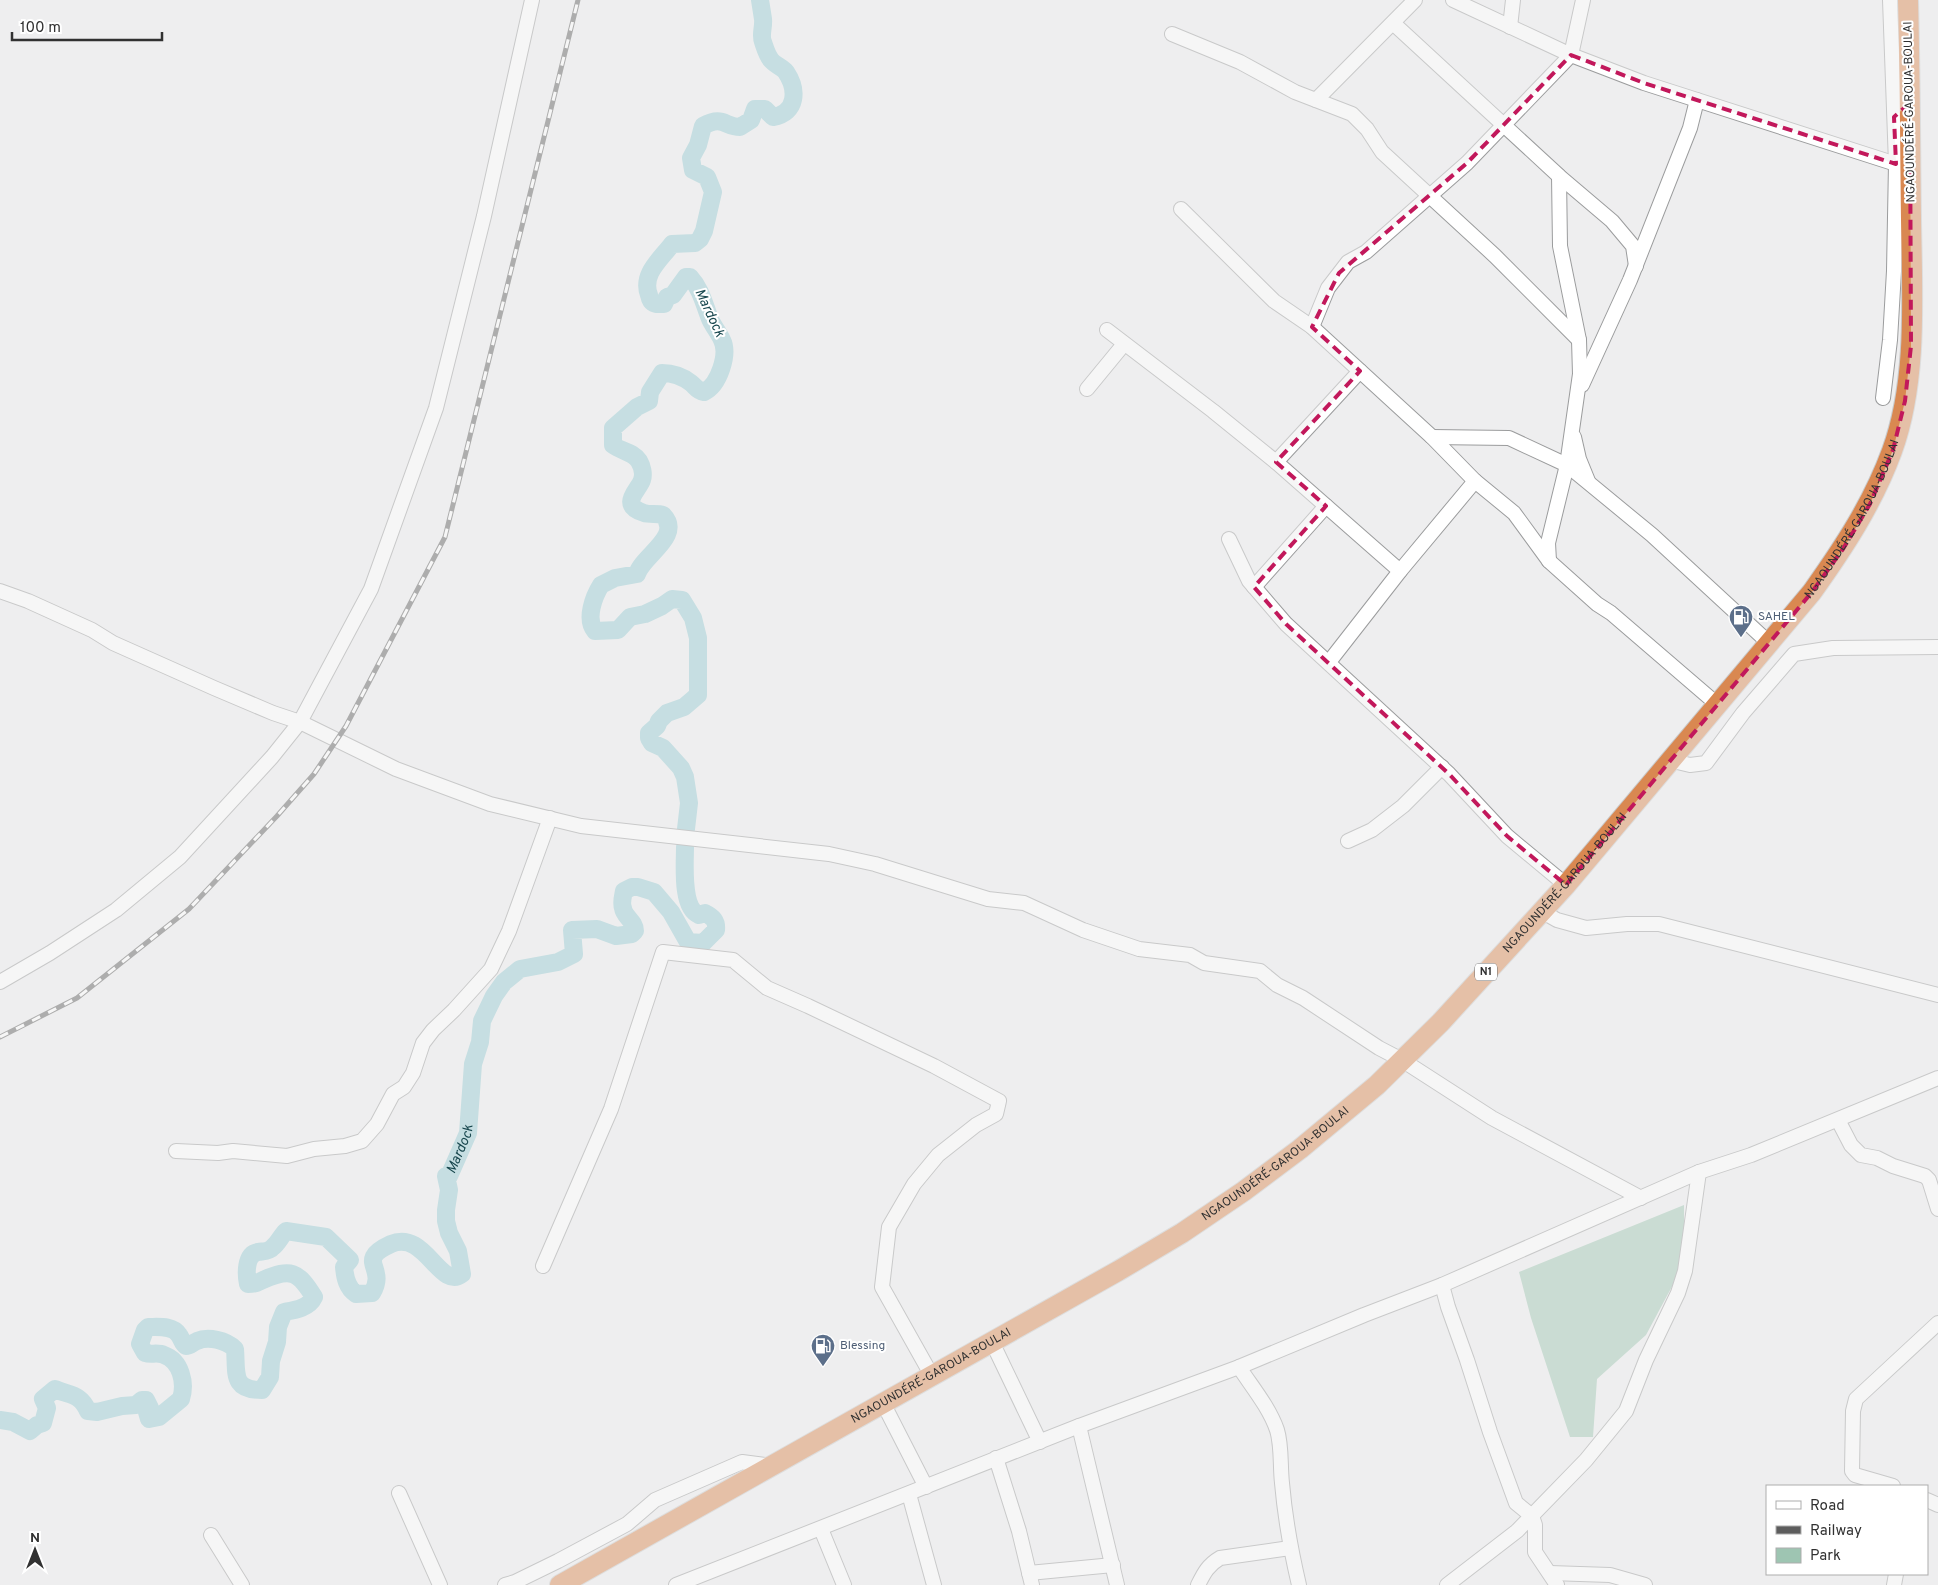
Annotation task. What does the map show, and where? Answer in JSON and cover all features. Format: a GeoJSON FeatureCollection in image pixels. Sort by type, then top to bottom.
{"type":"FeatureCollection","features":[{"type":"Feature","properties":{"kind":"highway","name":"NGAOUNDÉRÉ-GAROUA-BOULAI"},"geometry":{"type":"LineString","coordinates":[[561,1585],[1126,1266],[1182,1233],[1244,1191],[1300,1149],[1363,1097],[1402,1060],[1441,1022],[1566,885],[1812,592],[1843,549],[1870,504],[1895,442],[1905,401],[1911,346],[1912,281],[1910,103],[1899,2]]}},
{"type":"Feature","properties":{"kind":"street"},"geometry":{"type":"LineString","coordinates":[[0,982],[50,953],[116,910],[180,858],[272,757],[300,722],[371,589],[436,408],[484,216],[532,0]]}},
{"type":"Feature","properties":{"kind":"street"},"geometry":{"type":"LineString","coordinates":[[1316,100],[1415,0]]}},
{"type":"Feature","properties":{"kind":"street"},"geometry":{"type":"LineString","coordinates":[[1453,0],[1572,55],[1644,83],[1896,164]]}},
{"type":"Feature","properties":{"kind":"street"},"geometry":{"type":"LineString","coordinates":[[1510,27],[1513,0]]}},
{"type":"Feature","properties":{"kind":"street"},"geometry":{"type":"LineString","coordinates":[[1312,326],[1328,288],[1348,262],[1366,252],[1467,164],[1572,55],[1583,0]]}},
{"type":"Feature","properties":{"kind":"street"},"geometry":{"type":"LineString","coordinates":[[1883,398],[1890,340],[1894,281],[1896,164],[1894,117],[1899,2]]}},
{"type":"Feature","properties":{"kind":"street"},"geometry":{"type":"LineString","coordinates":[[1393,23],[1503,126],[1612,221],[1633,246],[1636,266]]}},
{"type":"Feature","properties":{"kind":"street"},"geometry":{"type":"LineString","coordinates":[[1172,34],[1240,62],[1295,92],[1352,114],[1367,129],[1382,152],[1502,263],[1579,340]]}},
{"type":"Feature","properties":{"kind":"street"},"geometry":{"type":"LineString","coordinates":[[1576,398],[1636,266],[1690,128],[1697,100]]}},
{"type":"Feature","properties":{"kind":"street"},"geometry":{"type":"LineString","coordinates":[[1894,117],[1910,103]]}},
{"type":"Feature","properties":{"kind":"street"},"geometry":{"type":"LineString","coordinates":[[1550,562],[1548,543],[1567,465],[1580,374],[1579,340],[1560,246],[1559,176]]}},
{"type":"Feature","properties":{"kind":"street"},"geometry":{"type":"LineString","coordinates":[[1181,209],[1274,301],[1312,326],[1432,437],[1475,481],[1514,513],[1550,562],[1597,604],[1611,613],[1718,705]]}},
{"type":"Feature","properties":{"kind":"street"},"geometry":{"type":"LineString","coordinates":[[1107,330],[1276,462],[1400,571]]}},
{"type":"Feature","properties":{"kind":"street"},"geometry":{"type":"LineString","coordinates":[[1087,389],[1124,344]]}},
{"type":"Feature","properties":{"kind":"street"},"geometry":{"type":"LineString","coordinates":[[1276,462],[1360,371]]}},
{"type":"Feature","properties":{"kind":"street"},"geometry":{"type":"LineString","coordinates":[[1572,429],[1579,459],[1588,482]]}},
{"type":"Feature","properties":{"kind":"street"},"geometry":{"type":"LineString","coordinates":[[1432,437],[1509,438],[1567,465],[1652,535],[1769,643]]}},
{"type":"Feature","properties":{"kind":"street"},"geometry":{"type":"LineString","coordinates":[[1329,662],[1400,571],[1475,481]]}},
{"type":"Feature","properties":{"kind":"street"},"geometry":{"type":"LineString","coordinates":[[1254,587],[1326,506]]}},
{"type":"Feature","properties":{"kind":"street"},"geometry":{"type":"LineString","coordinates":[[1229,539],[1249,581],[1286,624],[1442,767],[1507,836],[1566,885]]}},
{"type":"Feature","properties":{"kind":"street"},"geometry":{"type":"LineString","coordinates":[[0,591],[92,630],[113,643],[214,688],[300,722],[396,769],[490,804],[580,826],[829,854],[875,864],[988,899],[1024,903],[1083,930],[1139,949],[1190,955],[1204,963],[1260,972],[1492,1118],[1641,1198]]}},
{"type":"Feature","properties":{"kind":"street"},"geometry":{"type":"LineString","coordinates":[[1669,760],[1690,765],[1706,763],[1743,713],[1794,654],[1833,648],[1938,647]]}},
{"type":"Feature","properties":{"kind":"street"},"geometry":{"type":"LineString","coordinates":[[1348,841],[1372,830],[1403,806],[1442,767]]}},
{"type":"Feature","properties":{"kind":"street"},"geometry":{"type":"LineString","coordinates":[[176,1151],[218,1153],[233,1151],[287,1156],[314,1149],[345,1146],[362,1141],[377,1124],[393,1094],[404,1087],[413,1074],[423,1043],[491,969],[508,931],[550,818]]}},
{"type":"Feature","properties":{"kind":"street"},"geometry":{"type":"LineString","coordinates":[[1541,911],[1557,920],[1586,928],[1627,924],[1659,924],[1938,995]]}},
{"type":"Feature","properties":{"kind":"street"},"geometry":{"type":"LineString","coordinates":[[543,1266],[611,1109],[663,952],[733,960],[767,988],[934,1066],[999,1101],[996,1114],[976,1125],[938,1156],[914,1184],[889,1227],[882,1287],[932,1376]]}},
{"type":"Feature","properties":{"kind":"street"},"geometry":{"type":"LineString","coordinates":[[676,1585],[996,1458],[1239,1367],[1442,1285],[1699,1172],[1748,1156],[1938,1078]]}},
{"type":"Feature","properties":{"kind":"street"},"geometry":{"type":"LineString","coordinates":[[1838,1120],[1851,1145],[1861,1155],[1877,1158],[1892,1166],[1925,1176],[1930,1180],[1938,1209]]}},
{"type":"Feature","properties":{"kind":"street"},"geometry":{"type":"LineString","coordinates":[[1447,1585],[1503,1542],[1532,1516],[1586,1460],[1626,1411],[1646,1360],[1678,1293],[1685,1271],[1699,1172]]}},
{"type":"Feature","properties":{"kind":"street"},"geometry":{"type":"LineString","coordinates":[[1442,1285],[1490,1432],[1516,1502],[1532,1516],[1535,1525],[1535,1552],[1553,1579],[1610,1575],[1645,1585]]}},
{"type":"Feature","properties":{"kind":"street"},"geometry":{"type":"LineString","coordinates":[[1890,1485],[1855,1475],[1852,1470],[1853,1411],[1856,1399],[1938,1323]]}},
{"type":"Feature","properties":{"kind":"street"},"geometry":{"type":"LineString","coordinates":[[992,1342],[1040,1442]]}},
{"type":"Feature","properties":{"kind":"street"},"geometry":{"type":"LineString","coordinates":[[1239,1367],[1263,1403],[1279,1436],[1281,1481],[1290,1548],[1299,1585]]}},
{"type":"Feature","properties":{"kind":"street"},"geometry":{"type":"LineString","coordinates":[[882,1404],[926,1487]]}},
{"type":"Feature","properties":{"kind":"street"},"geometry":{"type":"LineString","coordinates":[[1079,1426],[1117,1585]]}},
{"type":"Feature","properties":{"kind":"street"},"geometry":{"type":"LineString","coordinates":[[996,1458],[1030,1579],[1113,1565]]}},
{"type":"Feature","properties":{"kind":"street"},"geometry":{"type":"LineString","coordinates":[[505,1585],[532,1574],[627,1524],[655,1500],[742,1462],[772,1466]]}},
{"type":"Feature","properties":{"kind":"street"},"geometry":{"type":"LineString","coordinates":[[399,1493],[440,1585]]}},
{"type":"Feature","properties":{"kind":"street"},"geometry":{"type":"LineString","coordinates":[[908,1494],[934,1585]]}},
{"type":"Feature","properties":{"kind":"street"},"geometry":{"type":"LineString","coordinates":[[821,1529],[844,1585]]}},
{"type":"Feature","properties":{"kind":"street"},"geometry":{"type":"LineString","coordinates":[[212,1535],[242,1585]]}},
{"type":"Feature","properties":{"kind":"street"},"geometry":{"type":"LineString","coordinates":[[1198,1585],[1205,1571],[1220,1558],[1290,1548]]}},
{"type":"Feature","properties":{"kind":"highlighted area"},"geometry":{"type":"Polygon","coordinates":[[[1571,55],[1644,83],[1896,164],[1894,117],[1910,103],[1911,346],[1905,401],[1893,450],[1870,504],[1843,549],[1812,592],[1566,885],[1507,836],[1449,774],[1286,624],[1254,587],[1326,506],[1276,462],[1360,371],[1312,327],[1339,273],[1467,163],[1571,55]]]}},
{"type":"Feature","properties":{"kind":"green space"},"geometry":{"type":"Polygon","coordinates":[[[1684,1205],[1684,1264],[1646,1335],[1597,1379],[1593,1437],[1570,1437],[1531,1318],[1519,1272],[1684,1205]]]}},
{"type":"Feature","properties":{"kind":"waterway","name":"Mardock"},"geometry":{"type":"LineString","coordinates":[[686,829],[689,803],[685,777],[681,768],[663,748],[652,743],[649,733],[667,713],[684,707],[698,695],[698,638],[693,618],[682,600],[672,599],[645,614],[630,617],[618,630],[595,631],[592,626],[591,614],[593,601],[601,585],[615,578],[637,574],[665,538],[668,530],[668,523],[663,515],[644,513],[632,506],[632,497],[642,480],[642,468],[639,461],[633,455],[613,445],[613,428],[637,407],[649,401],[650,392],[662,373],[681,377],[698,390],[704,392],[714,383],[721,369],[724,353],[722,340],[710,319],[700,292],[690,277],[686,277],[673,295],[667,297],[664,304],[656,304],[651,301],[647,287],[653,267],[672,244],[695,243],[700,239],[704,231],[713,192],[707,177],[693,170],[691,158],[698,145],[703,126],[720,121],[740,127],[751,120],[755,109],[765,109],[773,117],[781,115],[791,106],[793,93],[790,79],[786,72],[770,58],[762,39],[763,19],[760,0]]}},
{"type":"Feature","properties":{"kind":"waterway","name":"Mardock"},"geometry":{"type":"LineString","coordinates":[[0,1420],[13,1422],[30,1431],[43,1423],[47,1408],[43,1399],[55,1389],[78,1398],[88,1411],[97,1412],[136,1405],[142,1400],[146,1400],[150,1408],[147,1412],[149,1419],[159,1417],[181,1399],[183,1386],[181,1373],[175,1362],[162,1354],[145,1353],[140,1344],[148,1327],[165,1327],[173,1330],[179,1335],[186,1346],[206,1339],[227,1343],[235,1349],[236,1373],[240,1383],[245,1387],[262,1390],[270,1377],[271,1361],[277,1342],[278,1327],[284,1312],[305,1306],[314,1297],[303,1282],[293,1274],[281,1274],[248,1284],[247,1270],[251,1257],[258,1252],[271,1249],[286,1231],[326,1237],[350,1260],[344,1267],[345,1275],[349,1286],[356,1294],[372,1293],[377,1277],[373,1260],[380,1250],[391,1244],[403,1242],[413,1245],[423,1251],[446,1274],[454,1277],[462,1274],[458,1251],[449,1233],[446,1221],[449,1190],[446,1176],[448,1178],[468,1133],[473,1064],[480,1042],[482,1021],[494,996],[504,982],[520,969],[558,962],[574,954],[572,930],[597,929],[616,936],[632,934],[635,928],[625,914],[622,904],[624,891],[632,887],[654,892],[671,912],[688,942],[703,943],[716,930],[716,924],[705,913],[699,915],[693,911],[689,904],[685,885],[685,847]]}},
{"type":"Feature","properties":{"kind":"railway"},"geometry":{"type":"LineString","coordinates":[[0,1037],[77,998],[189,909],[314,774],[346,726],[445,537],[578,0]]}},
{"type":"Feature","properties":{"kind":"place","name":"SAHEL"},"geometry":{"type":"Point","coordinates":[1741,638]}},
{"type":"Feature","properties":{"kind":"place","name":"Blessing"},"geometry":{"type":"Point","coordinates":[823,1367]}}]}
